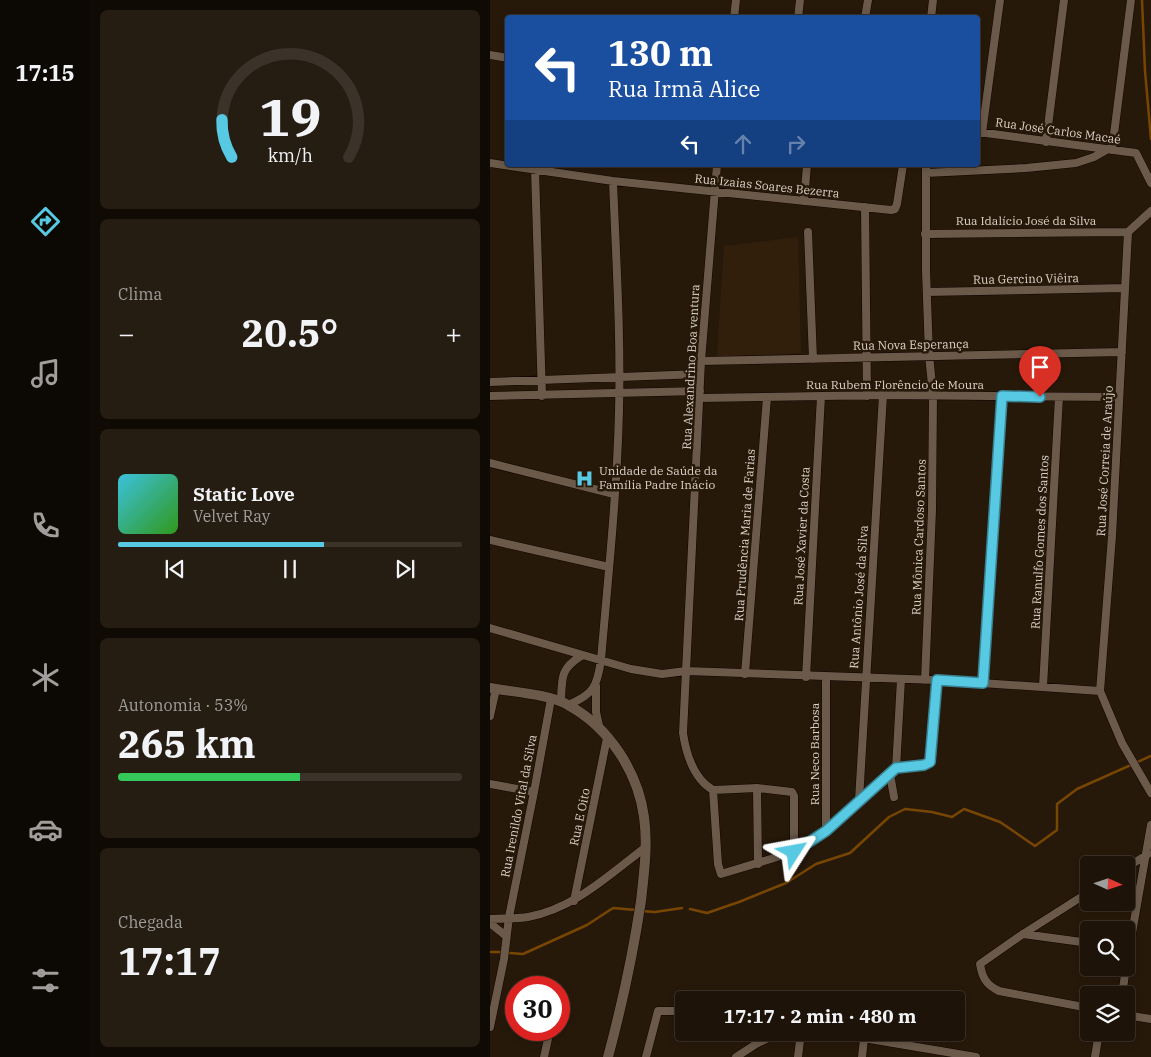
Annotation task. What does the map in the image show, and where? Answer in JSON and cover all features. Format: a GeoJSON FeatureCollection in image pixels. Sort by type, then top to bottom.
{"type":"FeatureCollection","features":[{"type":"Feature","properties":{"kind":"street"},"geometry":{"type":"LineString","coordinates":[[734,15],[736,0]]}},
{"type":"Feature","properties":{"kind":"street"},"geometry":{"type":"LineString","coordinates":[[798,15],[800,0]]}},
{"type":"Feature","properties":{"kind":"street"},"geometry":{"type":"LineString","coordinates":[[866,15],[868,0]]}},
{"type":"Feature","properties":{"kind":"street"},"geometry":{"type":"LineString","coordinates":[[931,15],[933,0]]}},
{"type":"Feature","properties":{"kind":"street"},"geometry":{"type":"LineString","coordinates":[[980,132],[1000,0]]}},
{"type":"Feature","properties":{"kind":"street"},"geometry":{"type":"LineString","coordinates":[[1046,142],[1064,0]]}},
{"type":"Feature","properties":{"kind":"street"},"geometry":{"type":"LineString","coordinates":[[926,169],[1026,168],[1076,163],[1110,150],[1131,0]]}},
{"type":"Feature","properties":{"kind":"street"},"geometry":{"type":"LineString","coordinates":[[490,56],[505,58]]}},
{"type":"Feature","properties":{"kind":"street","name":"Rua José Carlos Macaé"},"geometry":{"type":"LineString","coordinates":[[980,132],[1136,153],[1151,182]]}},
{"type":"Feature","properties":{"kind":"street","name":"Rua Izaias Soares Bezerra"},"geometry":{"type":"LineString","coordinates":[[490,163],[505,165]]}},
{"type":"Feature","properties":{"kind":"street","name":"Rua Izaias Soares Bezerra"},"geometry":{"type":"LineString","coordinates":[[516,167],[613,181],[894,210],[899,198],[903,167]]}},
{"type":"Feature","properties":{"kind":"street","name":"Rua Alexandrino Boa ventura"},"geometry":{"type":"LineString","coordinates":[[714,790],[701,779],[686,749],[682,733],[700,374],[717,167]]}},
{"type":"Feature","properties":{"kind":"street"},"geometry":{"type":"LineString","coordinates":[[804,201],[807,167]]}},
{"type":"Feature","properties":{"kind":"street","name":"Rua Mônica Cardoso Santos"},"geometry":{"type":"LineString","coordinates":[[925,680],[932,510],[933,395],[929,355],[925,234],[926,169]]}},
{"type":"Feature","properties":{"kind":"street"},"geometry":{"type":"LineString","coordinates":[[535,170],[542,396]]}},
{"type":"Feature","properties":{"kind":"street"},"geometry":{"type":"LineString","coordinates":[[604,734],[596,712],[596,686],[601,660],[609,567],[620,377],[613,181]]}},
{"type":"Feature","properties":{"kind":"street"},"geometry":{"type":"LineString","coordinates":[[864,207],[867,396]]}},
{"type":"Feature","properties":{"kind":"street"},"geometry":{"type":"LineString","coordinates":[[1128,232],[1151,211]]}},
{"type":"Feature","properties":{"kind":"street"},"geometry":{"type":"LineString","coordinates":[[808,232],[813,358]]}},
{"type":"Feature","properties":{"kind":"street","name":"Rua Idalício José da Silva"},"geometry":{"type":"LineString","coordinates":[[925,234],[1128,232]]}},
{"type":"Feature","properties":{"kind":"street","name":"Rua José Correia de Araújo"},"geometry":{"type":"LineString","coordinates":[[1100,691],[1128,232]]}},
{"type":"Feature","properties":{"kind":"street","name":"Rua Gercino Viêira"},"geometry":{"type":"LineString","coordinates":[[927,292],[1126,288]]}},
{"type":"Feature","properties":{"kind":"street","name":"Rua Nova Esperança"},"geometry":{"type":"LineString","coordinates":[[701,361],[1122,352]]}},
{"type":"Feature","properties":{"kind":"street"},"geometry":{"type":"LineString","coordinates":[[490,382],[700,374]]}},
{"type":"Feature","properties":{"kind":"street","name":"Rua Rubem Florêncio de Moura"},"geometry":{"type":"LineString","coordinates":[[490,396],[619,394],[767,397],[933,395],[1119,397]]}},
{"type":"Feature","properties":{"kind":"street","name":"Rua Antônio José da Silva"},"geometry":{"type":"LineString","coordinates":[[859,800],[883,395]]}},
{"type":"Feature","properties":{"kind":"street","name":"Rua José Xavier da Costa"},"geometry":{"type":"LineString","coordinates":[[806,677],[821,396]]}},
{"type":"Feature","properties":{"kind":"street"},"geometry":{"type":"LineString","coordinates":[[983,683],[1002,396]]}},
{"type":"Feature","properties":{"kind":"street","name":"Rua Prudência Maria de Farias"},"geometry":{"type":"LineString","coordinates":[[745,674],[767,397]]}},
{"type":"Feature","properties":{"kind":"street","name":"Rua Ranulfo Gomes dos Santos"},"geometry":{"type":"LineString","coordinates":[[1043,687],[1059,397]]}},
{"type":"Feature","properties":{"kind":"street"},"geometry":{"type":"LineString","coordinates":[[490,463],[614,494]]}},
{"type":"Feature","properties":{"kind":"street"},"geometry":{"type":"LineString","coordinates":[[490,540],[609,567]]}},
{"type":"Feature","properties":{"kind":"street"},"geometry":{"type":"LineString","coordinates":[[490,628],[581,656],[645,672],[662,674],[686,672],[937,680],[1100,691],[1122,743],[1151,793]]}},
{"type":"Feature","properties":{"kind":"street","name":"Rua Irenildo Vital da Silva"},"geometry":{"type":"LineString","coordinates":[[490,1027],[503,967],[508,917],[534,792],[560,702],[563,674],[569,663],[581,656]]}},
{"type":"Feature","properties":{"kind":"street","name":"Rua Neco Barbosa"},"geometry":{"type":"LineString","coordinates":[[826,677],[826,831]]}},
{"type":"Feature","properties":{"kind":"street"},"geometry":{"type":"LineString","coordinates":[[894,797],[893,771],[901,679]]}},
{"type":"Feature","properties":{"kind":"street"},"geometry":{"type":"LineString","coordinates":[[794,852],[793,794],[786,790],[757,788],[714,790],[719,871],[721,874],[794,852],[826,831],[893,771],[930,762],[937,680]]}},
{"type":"Feature","properties":{"kind":"street"},"geometry":{"type":"LineString","coordinates":[[560,702],[590,694],[596,686]]}},
{"type":"Feature","properties":{"kind":"street"},"geometry":{"type":"LineString","coordinates":[[490,716],[493,688],[560,702],[585,716],[604,734],[627,764],[636,785],[644,816],[646,847],[642,886],[636,934],[624,998],[608,1057]]}},
{"type":"Feature","properties":{"kind":"street","name":"Rua E Oito"},"geometry":{"type":"LineString","coordinates":[[574,901],[604,734]]}},
{"type":"Feature","properties":{"kind":"street"},"geometry":{"type":"LineString","coordinates":[[490,784],[534,792]]}},
{"type":"Feature","properties":{"kind":"street"},"geometry":{"type":"LineString","coordinates":[[757,788],[758,864]]}},
{"type":"Feature","properties":{"kind":"street"},"geometry":{"type":"LineString","coordinates":[[1135,921],[1148,867],[1151,825]]}},
{"type":"Feature","properties":{"kind":"street"},"geometry":{"type":"LineString","coordinates":[[490,918],[527,917],[574,901],[646,847]]}},
{"type":"Feature","properties":{"kind":"street"},"geometry":{"type":"LineString","coordinates":[[1135,862],[1148,853]]}},
{"type":"Feature","properties":{"kind":"street"},"geometry":{"type":"LineString","coordinates":[[1080,898],[980,964],[987,984],[998,991],[1080,1006]]}},
{"type":"Feature","properties":{"kind":"street"},"geometry":{"type":"LineString","coordinates":[[490,923],[506,936]]}},
{"type":"Feature","properties":{"kind":"street"},"geometry":{"type":"LineString","coordinates":[[1023,934],[1080,942]]}},
{"type":"Feature","properties":{"kind":"street"},"geometry":{"type":"LineString","coordinates":[[646,1057],[658,1011],[675,1010]]}},
{"type":"Feature","properties":{"kind":"street"},"geometry":{"type":"LineString","coordinates":[[1135,1016],[1151,1019]]}},
{"type":"Feature","properties":{"kind":"street"},"geometry":{"type":"LineString","coordinates":[[544,1057],[548,1041]]}},
{"type":"Feature","properties":{"kind":"street"},"geometry":{"type":"LineString","coordinates":[[736,1057],[762,1041]]}},
{"type":"Feature","properties":{"kind":"street"},"geometry":{"type":"LineString","coordinates":[[798,1057],[800,1041]]}},
{"type":"Feature","properties":{"kind":"street"},"geometry":{"type":"LineString","coordinates":[[862,1057],[864,1041]]}},
{"type":"Feature","properties":{"kind":"street"},"geometry":{"type":"LineString","coordinates":[[873,1041],[929,1053],[976,1057]]}},
{"type":"Feature","properties":{"kind":"street"},"geometry":{"type":"LineString","coordinates":[[1095,1057],[1098,1041]]}},
{"type":"Feature","properties":{"kind":"shaded area"},"geometry":{"type":"Polygon","coordinates":[[[798,237],[801,353],[717,357],[724,246],[798,237]]]}},
{"type":"Feature","properties":{"kind":"waterway"},"geometry":{"type":"LineString","coordinates":[[1142,0],[1145,71],[1151,139]]}},
{"type":"Feature","properties":{"kind":"waterway"},"geometry":{"type":"LineString","coordinates":[[690,909],[707,913],[786,883],[816,864],[850,853],[889,817],[905,809],[932,812],[952,817],[964,809],[1000,822],[1035,846],[1057,830],[1057,804],[1077,789],[1151,756]]}},
{"type":"Feature","properties":{"kind":"waterway"},"geometry":{"type":"LineString","coordinates":[[510,953],[523,954],[587,925],[613,908],[636,910]]}},
{"type":"Feature","properties":{"kind":"waterway"},"geometry":{"type":"LineString","coordinates":[[641,911],[655,912],[682,908]]}},
{"type":"Feature","properties":{"kind":"waterway"},"geometry":{"type":"LineString","coordinates":[[490,952],[500,952]]}},
{"type":"Feature","properties":{"kind":"place","name":"Unidade de Saúde da Família Padre Inácio"},"geometry":{"type":"Point","coordinates":[585,478]}},
{"type":"Feature","properties":{"kind":"route"},"geometry":{"type":"LineString","coordinates":[[794,852],[826,831],[896,768],[924,765],[930,762],[937,680],[983,683],[1002,396],[1040,397]]}}]}
